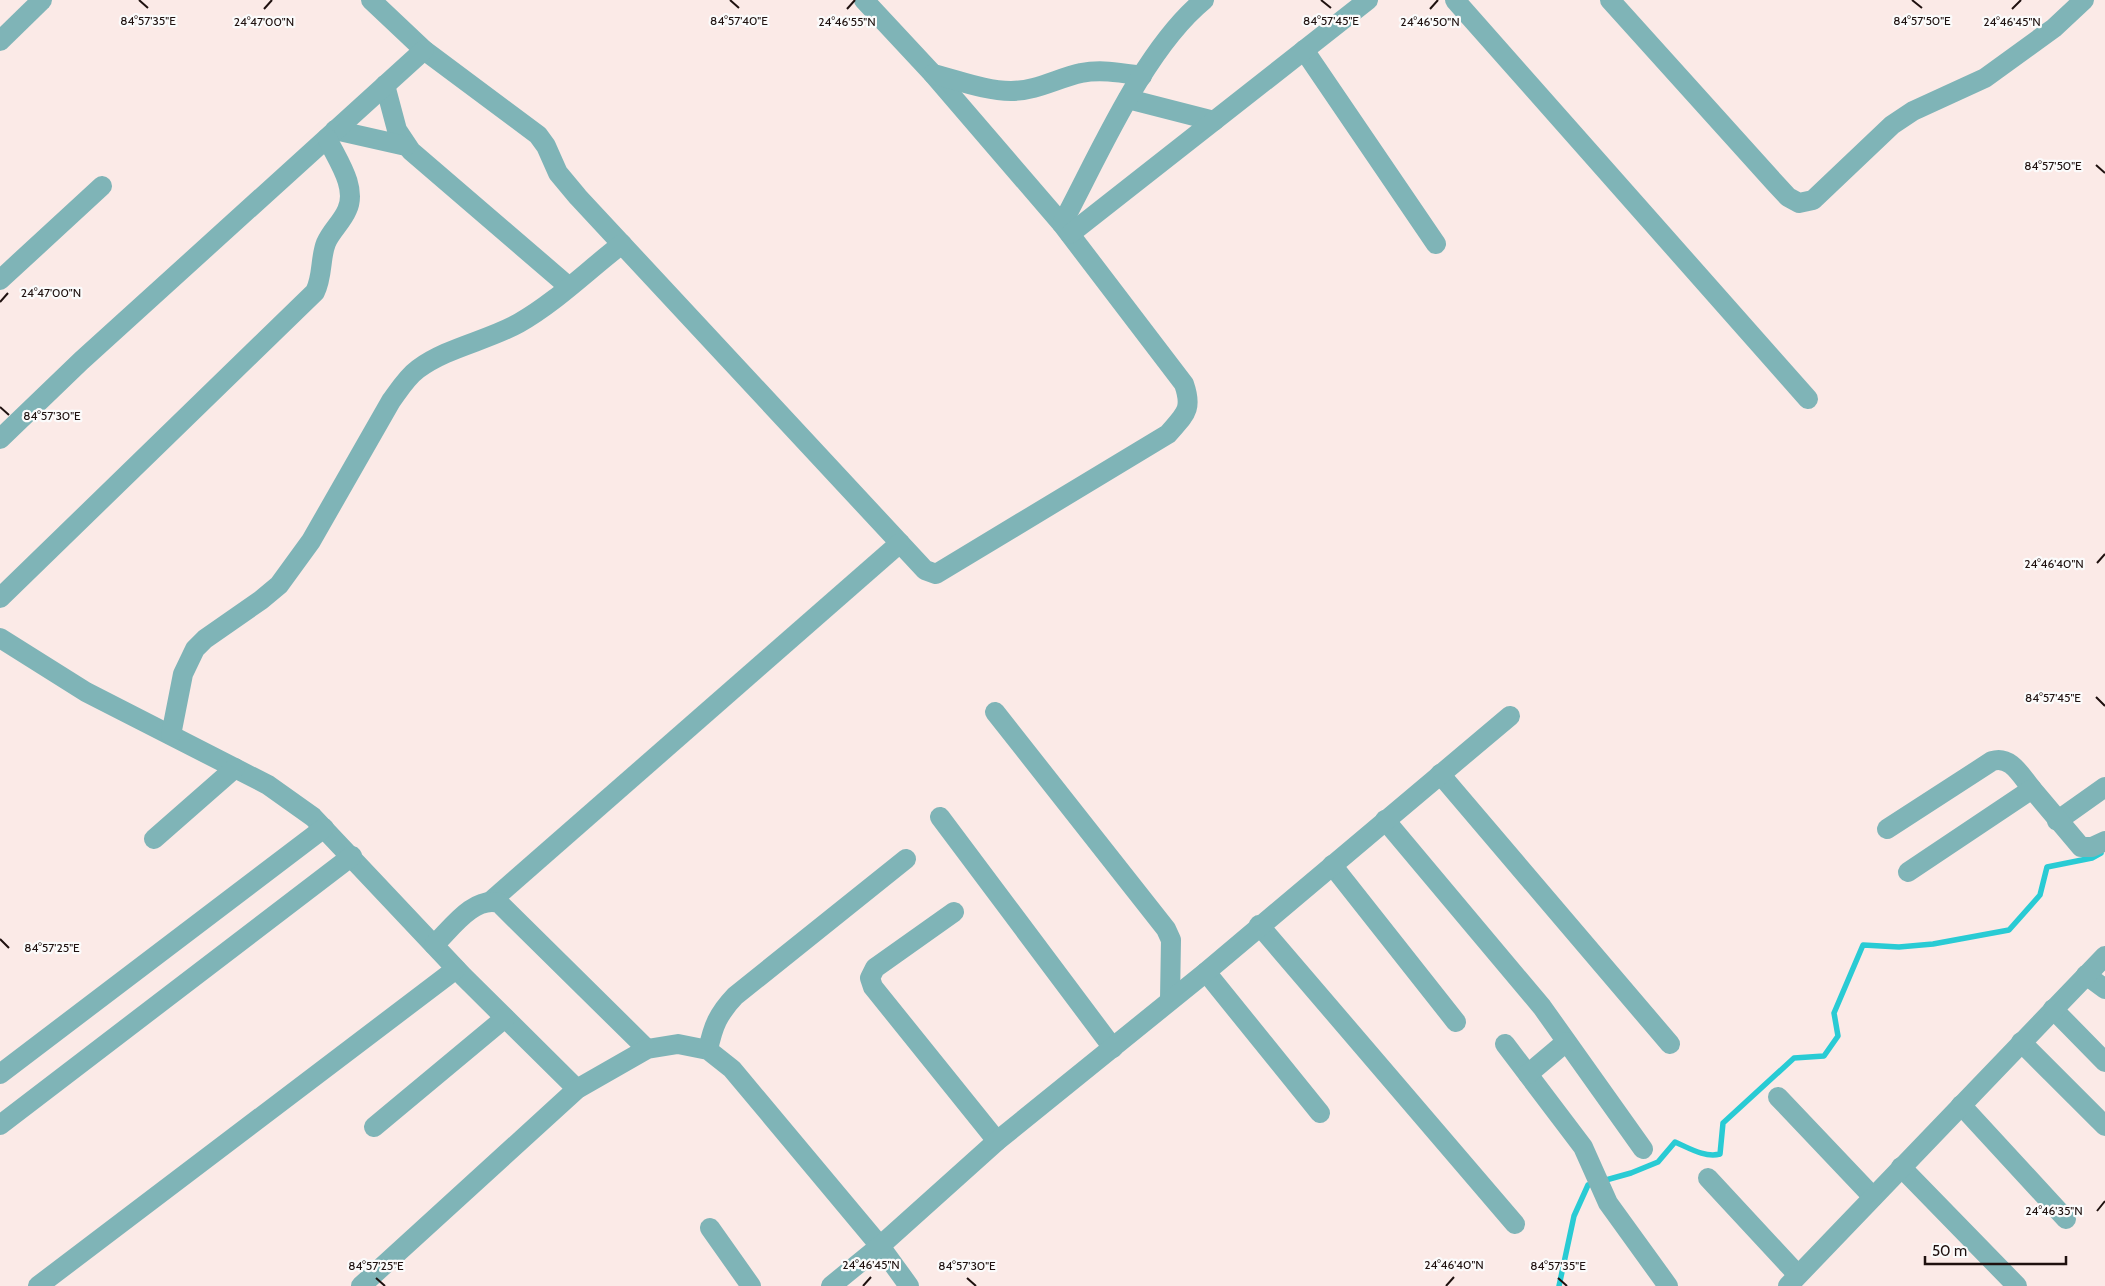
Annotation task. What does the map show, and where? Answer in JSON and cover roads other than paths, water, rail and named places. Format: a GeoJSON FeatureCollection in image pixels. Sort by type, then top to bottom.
{"type":"FeatureCollection","features":[{"type":"Feature","properties":{"kind":"street"},"geometry":{"type":"LineString","coordinates":[[0,41],[42,0]]}},
{"type":"Feature","properties":{"kind":"street"},"geometry":{"type":"LineString","coordinates":[[372,0],[424,50],[538,135],[546,146],[562,178],[930,574],[942,572],[1168,434],[1185,415],[1189,399],[1184,384],[1066,229],[933,74],[864,0]]}},
{"type":"Feature","properties":{"kind":"street"},"geometry":{"type":"LineString","coordinates":[[1066,229],[1128,99],[1171,34],[1204,0]]}},
{"type":"Feature","properties":{"kind":"street"},"geometry":{"type":"LineString","coordinates":[[1066,229],[1214,120],[1368,0]]}},
{"type":"Feature","properties":{"kind":"street"},"geometry":{"type":"LineString","coordinates":[[1454,0],[1808,399]]}},
{"type":"Feature","properties":{"kind":"street"},"geometry":{"type":"LineString","coordinates":[[1610,0],[1788,197],[1799,203],[1813,200],[1892,125],[1913,111],[1985,78],[2054,28],[2084,0]]}},
{"type":"Feature","properties":{"kind":"street"},"geometry":{"type":"LineString","coordinates":[[0,439],[80,360],[424,50]]}},
{"type":"Feature","properties":{"kind":"street"},"geometry":{"type":"LineString","coordinates":[[1304,50],[1436,244]]}},
{"type":"Feature","properties":{"kind":"street"},"geometry":{"type":"LineString","coordinates":[[933,74],[991,89],[1011,91],[1031,89],[1082,73],[1112,72],[1142,76]]}},
{"type":"Feature","properties":{"kind":"street"},"geometry":{"type":"LineString","coordinates":[[385,85],[397,130],[406,146],[568,286]]}},
{"type":"Feature","properties":{"kind":"street"},"geometry":{"type":"LineString","coordinates":[[1128,99],[1214,120]]}},
{"type":"Feature","properties":{"kind":"street"},"geometry":{"type":"LineString","coordinates":[[331,134],[406,146]]}},
{"type":"Feature","properties":{"kind":"street"},"geometry":{"type":"LineString","coordinates":[[0,598],[315,292],[321,274],[325,243],[347,212],[350,196],[349,184],[331,134]]}},
{"type":"Feature","properties":{"kind":"street"},"geometry":{"type":"LineString","coordinates":[[0,280],[102,186]]}},
{"type":"Feature","properties":{"kind":"street"},"geometry":{"type":"LineString","coordinates":[[172,736],[183,674],[196,649],[206,638],[262,600],[284,578],[311,541],[391,401],[406,381],[418,369],[437,358],[516,324],[536,312],[622,244]]}},
{"type":"Feature","properties":{"kind":"street"},"geometry":{"type":"LineString","coordinates":[[434,945],[473,907],[491,901],[900,543]]}},
{"type":"Feature","properties":{"kind":"street"},"geometry":{"type":"LineString","coordinates":[[2,642],[86,692],[268,785],[313,817],[352,856],[456,969],[577,1089]]}},
{"type":"Feature","properties":{"kind":"street"},"geometry":{"type":"LineString","coordinates":[[995,712],[1166,929],[1171,940],[1170,999]]}},
{"type":"Feature","properties":{"kind":"street"},"geometry":{"type":"LineString","coordinates":[[831,1286],[880,1246],[997,1141],[1113,1048],[1170,999],[1206,972],[1259,925],[1510,716]]}},
{"type":"Feature","properties":{"kind":"street"},"geometry":{"type":"LineString","coordinates":[[1888,830],[1992,761],[2001,758],[2009,761],[2057,821],[2081,847],[2092,847],[2105,841]]}},
{"type":"Feature","properties":{"kind":"street"},"geometry":{"type":"LineString","coordinates":[[154,839],[235,768]]}},
{"type":"Feature","properties":{"kind":"street"},"geometry":{"type":"LineString","coordinates":[[1440,774],[1670,1044]]}},
{"type":"Feature","properties":{"kind":"street"},"geometry":{"type":"LineString","coordinates":[[2057,821],[2105,786]]}},
{"type":"Feature","properties":{"kind":"street"},"geometry":{"type":"LineString","coordinates":[[1908,872],[2032,789]]}},
{"type":"Feature","properties":{"kind":"street"},"geometry":{"type":"LineString","coordinates":[[940,817],[1113,1048]]}},
{"type":"Feature","properties":{"kind":"street"},"geometry":{"type":"LineString","coordinates":[[1385,820],[1542,1007],[1643,1149]]}},
{"type":"Feature","properties":{"kind":"street"},"geometry":{"type":"LineString","coordinates":[[0,1074],[324,828]]}},
{"type":"Feature","properties":{"kind":"street"},"geometry":{"type":"LineString","coordinates":[[0,1125],[352,856]]}},
{"type":"Feature","properties":{"kind":"street"},"geometry":{"type":"LineString","coordinates":[[708,1050],[712,1031],[721,1011],[736,996],[906,859]]}},
{"type":"Feature","properties":{"kind":"street"},"geometry":{"type":"LineString","coordinates":[[1332,865],[1456,1022]]}},
{"type":"Feature","properties":{"kind":"street"},"geometry":{"type":"LineString","coordinates":[[491,901],[499,903],[647,1049]]}},
{"type":"Feature","properties":{"kind":"street"},"geometry":{"type":"LineString","coordinates":[[954,912],[874,968],[870,978],[873,987],[997,1141]]}},
{"type":"Feature","properties":{"kind":"street"},"geometry":{"type":"LineString","coordinates":[[1259,925],[1516,1224]]}},
{"type":"Feature","properties":{"kind":"street"},"geometry":{"type":"LineString","coordinates":[[1708,1178],[1793,1281],[2105,956]]}},
{"type":"Feature","properties":{"kind":"street"},"geometry":{"type":"LineString","coordinates":[[38,1286],[456,969]]}},
{"type":"Feature","properties":{"kind":"street"},"geometry":{"type":"LineString","coordinates":[[1206,972],[1320,1113]]}},
{"type":"Feature","properties":{"kind":"street"},"geometry":{"type":"LineString","coordinates":[[2086,975],[2105,989]]}},
{"type":"Feature","properties":{"kind":"street"},"geometry":{"type":"LineString","coordinates":[[2053,1009],[2105,1062]]}},
{"type":"Feature","properties":{"kind":"street"},"geometry":{"type":"LineString","coordinates":[[374,1127],[505,1018]]}},
{"type":"Feature","properties":{"kind":"street"},"geometry":{"type":"LineString","coordinates":[[1528,1074],[1566,1042]]}},
{"type":"Feature","properties":{"kind":"street"},"geometry":{"type":"LineString","coordinates":[[2021,1042],[2105,1126]]}},
{"type":"Feature","properties":{"kind":"street"},"geometry":{"type":"LineString","coordinates":[[361,1286],[577,1089],[647,1049],[678,1044],[708,1050],[732,1069],[880,1246],[909,1286]]}},
{"type":"Feature","properties":{"kind":"street"},"geometry":{"type":"LineString","coordinates":[[1505,1044],[1583,1147],[1603,1193],[1668,1286]]}},
{"type":"Feature","properties":{"kind":"street"},"geometry":{"type":"LineString","coordinates":[[1778,1097],[1873,1197]]}},
{"type":"Feature","properties":{"kind":"street"},"geometry":{"type":"LineString","coordinates":[[1961,1105],[2066,1219]]}},
{"type":"Feature","properties":{"kind":"street"},"geometry":{"type":"LineString","coordinates":[[1901,1167],[2017,1286]]}},
{"type":"Feature","properties":{"kind":"street"},"geometry":{"type":"LineString","coordinates":[[710,1228],[751,1286]]}},
{"type":"Feature","properties":{"kind":"waterway"},"geometry":{"type":"LineString","coordinates":[[1559,1286],[1574,1216],[1588,1185],[1631,1173],[1658,1162],[1675,1142],[1703,1154],[1720,1154],[1723,1123],[1794,1058],[1824,1056],[1838,1036],[1834,1013],[1863,945],[1899,947],[1933,944],[2009,930],[2040,895],[2047,867],[2092,858],[2101,853]]}}]}
